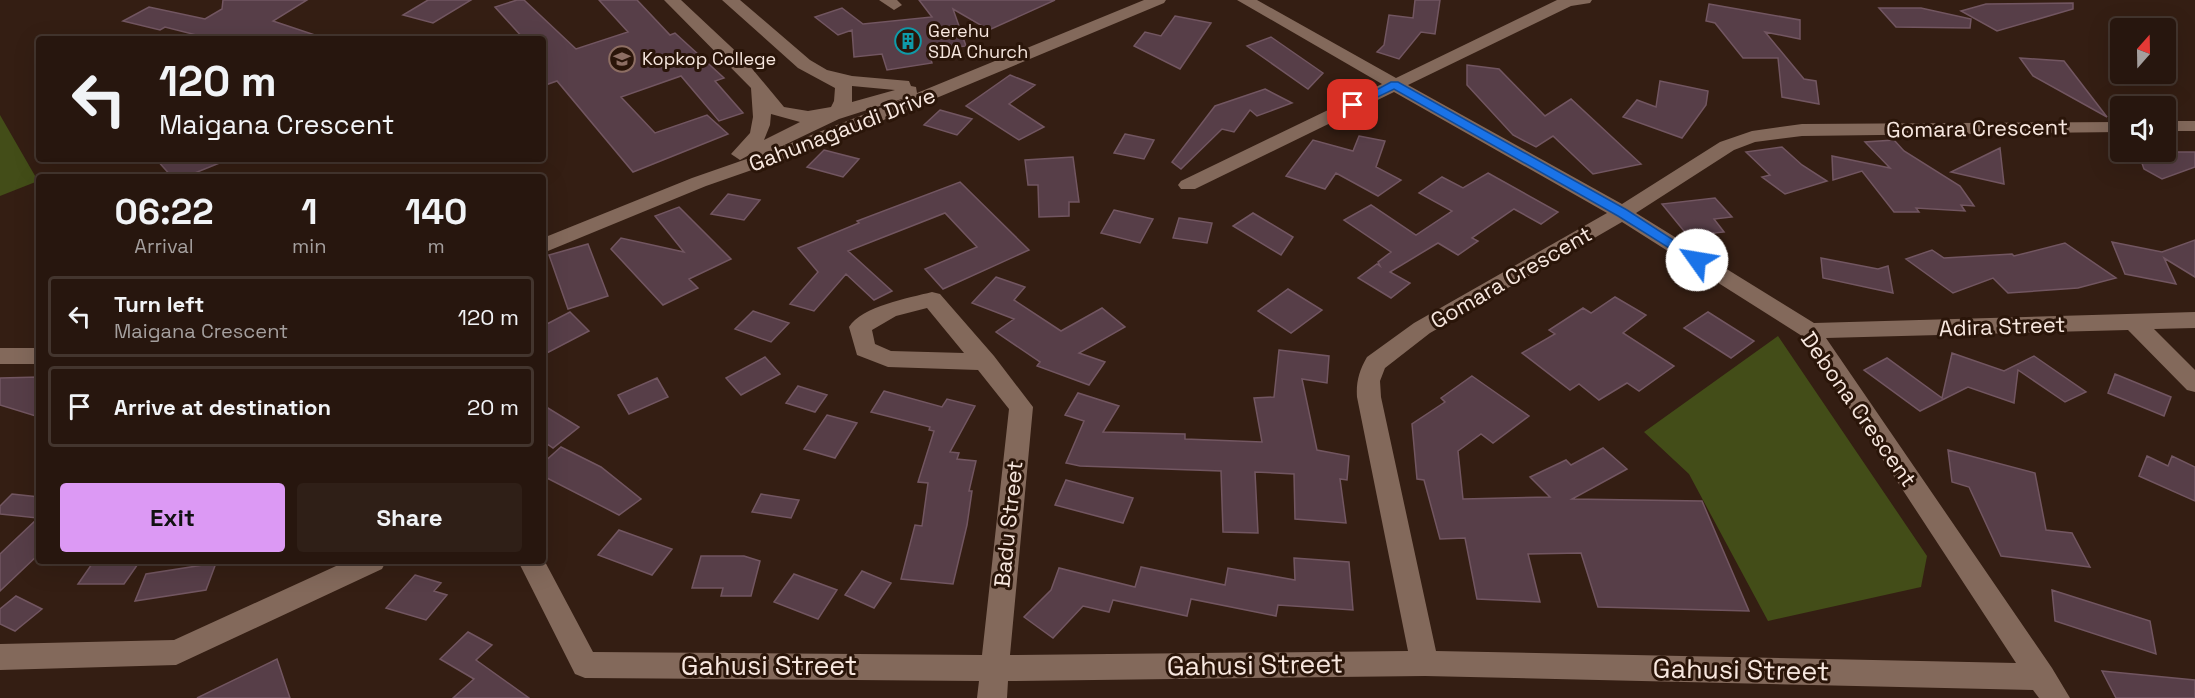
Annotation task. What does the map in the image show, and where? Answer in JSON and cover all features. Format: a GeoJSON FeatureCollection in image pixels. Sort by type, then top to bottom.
{"type":"FeatureCollection","features":[{"type":"Feature","properties":{"kind":"street"},"geometry":{"type":"LineString","coordinates":[[672,0],[760,87],[771,104],[783,114],[810,116],[832,113],[843,104],[845,94],[843,85],[804,64],[730,0]]}},
{"type":"Feature","properties":{"kind":"street","name":"Gahunagaudi Drive"},"geometry":{"type":"LineString","coordinates":[[546,245],[699,182],[819,140],[1158,0]]}},
{"type":"Feature","properties":{"kind":"street","name":"Debona Crescent"},"geometry":{"type":"LineString","coordinates":[[1245,0],[1622,213],[1810,331],[2049,687]]}},
{"type":"Feature","properties":{"kind":"street"},"geometry":{"type":"LineString","coordinates":[[1188,185],[1568,0],[1584,0]]}},
{"type":"Feature","properties":{"kind":"street"},"geometry":{"type":"LineString","coordinates":[[804,64],[850,81],[879,85],[931,84],[984,72]]}},
{"type":"Feature","properties":{"kind":"street","name":"Gahunagaudi Drive"},"geometry":{"type":"LineString","coordinates":[[699,182],[793,131],[832,113],[984,72]]}},
{"type":"Feature","properties":{"kind":"street"},"geometry":{"type":"LineString","coordinates":[[699,182],[750,147],[764,125],[760,87]]}},
{"type":"Feature","properties":{"kind":"street"},"geometry":{"type":"LineString","coordinates":[[2176,126],[2195,126]]}},
{"type":"Feature","properties":{"kind":"street","name":"Gomara Crescent"},"geometry":{"type":"LineString","coordinates":[[1425,663],[1369,397],[1368,381],[1375,363],[1422,328],[1622,213],[1726,146],[1752,137],[1802,130],[2110,127]]}},
{"type":"Feature","properties":{"kind":"street","name":"Badu Street"},"geometry":{"type":"LineString","coordinates":[[986,362],[888,358],[865,349],[860,327],[888,311],[932,299],[986,362],[1021,407],[993,668],[992,698]]}},
{"type":"Feature","properties":{"kind":"street","name":"Adira Street"},"geometry":{"type":"LineString","coordinates":[[1810,331],[2195,320]]}},
{"type":"Feature","properties":{"kind":"street"},"geometry":{"type":"LineString","coordinates":[[2134,322],[2195,384]]}},
{"type":"Feature","properties":{"kind":"street"},"geometry":{"type":"LineString","coordinates":[[0,356],[36,356]]}},
{"type":"Feature","properties":{"kind":"street"},"geometry":{"type":"LineString","coordinates":[[0,657],[176,652],[367,564]]}},
{"type":"Feature","properties":{"kind":"street","name":"Gahusi Street"},"geometry":{"type":"LineString","coordinates":[[533,564],[585,665],[993,668],[1425,663],[2049,687]]}},
{"type":"Feature","properties":{"kind":"green space"},"geometry":{"type":"Polygon","coordinates":[[[0,115],[36,178],[36,182],[0,196],[0,115]]]}},
{"type":"Feature","properties":{"kind":"green space"},"geometry":{"type":"Polygon","coordinates":[[[1778,336],[1927,556],[1921,587],[1768,621],[1689,474],[1644,432],[1778,336]]]}},
{"type":"Feature","properties":{"kind":"building"},"geometry":{"type":"Polygon","coordinates":[[[223,0],[307,0],[273,21],[315,36],[200,36],[165,27],[160,30],[123,21],[149,7],[205,19],[222,9],[223,0]]]}},
{"type":"Feature","properties":{"kind":"building"},"geometry":{"type":"Polygon","coordinates":[[[428,0],[471,0],[433,23],[403,15],[428,0]]]}},
{"type":"Feature","properties":{"kind":"building"},"geometry":{"type":"Polygon","coordinates":[[[524,0],[576,49],[628,32],[599,0],[637,0],[670,35],[675,33],[724,78],[715,81],[743,113],[719,121],[681,76],[621,97],[655,133],[707,115],[728,134],[633,172],[557,81],[546,85],[546,36],[521,36],[495,7],[524,0]]]}},
{"type":"Feature","properties":{"kind":"building"},"geometry":{"type":"Polygon","coordinates":[[[919,0],[1055,0],[989,30],[953,9],[966,46],[928,51],[932,63],[887,70],[882,54],[854,57],[852,30],[838,35],[815,17],[842,8],[863,24],[932,17],[919,0]]]}},
{"type":"Feature","properties":{"kind":"building"},"geometry":{"type":"Polygon","coordinates":[[[1415,0],[1440,0],[1435,34],[1421,32],[1399,59],[1377,52],[1384,45],[1389,15],[1413,18],[1415,0]]]}},
{"type":"Feature","properties":{"kind":"building"},"geometry":{"type":"Polygon","coordinates":[[[2073,3],[2073,9],[1997,31],[1961,11],[1986,4],[2073,3]]]}},
{"type":"Feature","properties":{"kind":"building"},"geometry":{"type":"Polygon","coordinates":[[[1709,4],[1800,20],[1800,39],[1765,32],[1804,79],[1816,81],[1819,104],[1782,97],[1778,58],[1743,58],[1715,23],[1706,21],[1709,4]]]}},
{"type":"Feature","properties":{"kind":"building"},"geometry":{"type":"Polygon","coordinates":[[[1879,8],[1921,8],[1971,19],[1970,28],[1896,27],[1879,8]]]}},
{"type":"Feature","properties":{"kind":"building"},"geometry":{"type":"Polygon","coordinates":[[[1175,16],[1211,23],[1180,69],[1134,46],[1145,32],[1161,36],[1175,16]]]}},
{"type":"Feature","properties":{"kind":"building"},"geometry":{"type":"Polygon","coordinates":[[[1271,37],[1323,73],[1308,89],[1247,46],[1271,37]]]}},
{"type":"Feature","properties":{"kind":"building"},"geometry":{"type":"Polygon","coordinates":[[[2020,58],[2064,61],[2107,117],[2033,76],[2020,58]]]}},
{"type":"Feature","properties":{"kind":"building"},"geometry":{"type":"Polygon","coordinates":[[[1467,65],[1499,69],[1545,116],[1571,99],[1641,164],[1593,174],[1553,136],[1536,147],[1513,135],[1467,85],[1467,65]]]}},
{"type":"Feature","properties":{"kind":"building"},"geometry":{"type":"Polygon","coordinates":[[[1010,75],[1035,85],[1009,104],[1044,127],[1019,140],[966,106],[1010,75]]]}},
{"type":"Feature","properties":{"kind":"building"},"geometry":{"type":"Polygon","coordinates":[[[1660,81],[1708,91],[1706,105],[1682,138],[1623,117],[1637,100],[1656,107],[1660,81]]]}},
{"type":"Feature","properties":{"kind":"building"},"geometry":{"type":"Polygon","coordinates":[[[1265,89],[1292,103],[1257,116],[1250,110],[1234,132],[1222,129],[1181,169],[1172,162],[1215,106],[1265,89]]]}},
{"type":"Feature","properties":{"kind":"building"},"geometry":{"type":"Polygon","coordinates":[[[940,110],[972,119],[957,135],[924,125],[940,110]]]}},
{"type":"Feature","properties":{"kind":"building"},"geometry":{"type":"Polygon","coordinates":[[[1125,134],[1154,140],[1144,159],[1114,153],[1125,134]]]}},
{"type":"Feature","properties":{"kind":"building"},"geometry":{"type":"Polygon","coordinates":[[[1359,136],[1385,141],[1376,167],[1401,180],[1378,196],[1336,173],[1325,189],[1286,176],[1313,140],[1353,151],[1359,136]]]}},
{"type":"Feature","properties":{"kind":"building"},"geometry":{"type":"Polygon","coordinates":[[[1894,140],[1904,151],[1960,186],[1974,206],[1961,205],[1965,211],[1916,208],[1919,212],[1894,212],[1862,171],[1833,180],[1832,156],[1890,168],[1865,142],[1894,140]]]}},
{"type":"Feature","properties":{"kind":"building"},"geometry":{"type":"Polygon","coordinates":[[[1782,147],[1802,165],[1827,181],[1785,194],[1762,177],[1770,175],[1746,152],[1782,147]]]}},
{"type":"Feature","properties":{"kind":"building"},"geometry":{"type":"Polygon","coordinates":[[[2000,148],[2004,184],[1951,172],[2000,148]]]}},
{"type":"Feature","properties":{"kind":"building"},"geometry":{"type":"Polygon","coordinates":[[[824,150],[859,159],[843,177],[807,167],[824,150]]]}},
{"type":"Feature","properties":{"kind":"building"},"geometry":{"type":"Polygon","coordinates":[[[2176,152],[2195,152],[2195,167],[2162,179],[2144,169],[2142,162],[2176,162],[2176,152]]]}},
{"type":"Feature","properties":{"kind":"building"},"geometry":{"type":"Polygon","coordinates":[[[1073,157],[1079,202],[1069,202],[1069,216],[1039,217],[1038,185],[1028,185],[1025,160],[1073,157]]]}},
{"type":"Feature","properties":{"kind":"building"},"geometry":{"type":"Polygon","coordinates":[[[159,162],[222,162],[192,174],[169,174],[159,162]]]}},
{"type":"Feature","properties":{"kind":"building"},"geometry":{"type":"Polygon","coordinates":[[[1488,173],[1558,212],[1541,224],[1514,209],[1472,238],[1478,241],[1458,255],[1438,243],[1390,272],[1410,283],[1391,298],[1358,278],[1377,264],[1380,266],[1378,262],[1391,252],[1344,220],[1371,205],[1416,235],[1452,211],[1419,193],[1442,177],[1463,188],[1488,173]]]}},
{"type":"Feature","properties":{"kind":"building"},"geometry":{"type":"Polygon","coordinates":[[[960,182],[1029,250],[943,289],[925,269],[977,247],[945,213],[848,251],[892,291],[874,300],[846,274],[814,311],[790,304],[818,272],[798,248],[859,223],[857,221],[960,182]]]}},
{"type":"Feature","properties":{"kind":"building"},"geometry":{"type":"Polygon","coordinates":[[[728,194],[760,200],[744,220],[711,214],[728,194]]]}},
{"type":"Feature","properties":{"kind":"building"},"geometry":{"type":"Polygon","coordinates":[[[1715,198],[1732,217],[1714,219],[1724,232],[1688,236],[1662,204],[1715,198]]]}},
{"type":"Feature","properties":{"kind":"building"},"geometry":{"type":"Polygon","coordinates":[[[679,207],[731,259],[689,279],[698,288],[663,305],[611,249],[621,238],[684,252],[655,216],[679,207]]]}},
{"type":"Feature","properties":{"kind":"building"},"geometry":{"type":"Polygon","coordinates":[[[1114,210],[1153,219],[1140,243],[1101,233],[1114,210]]]}},
{"type":"Feature","properties":{"kind":"building"},"geometry":{"type":"Polygon","coordinates":[[[1253,213],[1293,237],[1281,255],[1233,226],[1253,213]]]}},
{"type":"Feature","properties":{"kind":"building"},"geometry":{"type":"Polygon","coordinates":[[[1179,218],[1212,223],[1207,243],[1173,238],[1179,218]]]}},
{"type":"Feature","properties":{"kind":"building"},"geometry":{"type":"Polygon","coordinates":[[[2195,240],[2195,277],[2164,258],[2176,284],[2125,274],[2112,242],[2162,252],[2195,240]]]}},
{"type":"Feature","properties":{"kind":"building"},"geometry":{"type":"Polygon","coordinates":[[[2065,243],[2116,278],[2078,288],[2008,293],[1993,278],[1953,293],[1906,259],[1932,250],[1944,258],[2012,254],[2014,256],[2065,243]]]}},
{"type":"Feature","properties":{"kind":"building"},"geometry":{"type":"Polygon","coordinates":[[[588,244],[608,296],[568,309],[549,255],[588,244]]]}},
{"type":"Feature","properties":{"kind":"building"},"geometry":{"type":"Polygon","coordinates":[[[1821,258],[1878,269],[1888,266],[1893,293],[1823,278],[1821,258]]]}},
{"type":"Feature","properties":{"kind":"building"},"geometry":{"type":"Polygon","coordinates":[[[996,277],[1025,287],[1014,300],[1061,331],[1102,308],[1125,327],[1079,353],[1105,362],[1089,385],[1037,366],[1040,362],[996,332],[1014,319],[972,303],[996,277]]]}},
{"type":"Feature","properties":{"kind":"building"},"geometry":{"type":"Polygon","coordinates":[[[1288,289],[1322,310],[1291,333],[1258,311],[1288,289]]]}},
{"type":"Feature","properties":{"kind":"building"},"geometry":{"type":"Polygon","coordinates":[[[1615,297],[1646,315],[1623,333],[1674,366],[1639,391],[1627,383],[1599,400],[1579,384],[1570,390],[1522,353],[1555,334],[1549,330],[1583,308],[1591,313],[1615,297]]]}},
{"type":"Feature","properties":{"kind":"building"},"geometry":{"type":"Polygon","coordinates":[[[753,311],[789,323],[771,342],[735,329],[753,311]]]}},
{"type":"Feature","properties":{"kind":"building"},"geometry":{"type":"Polygon","coordinates":[[[570,312],[589,331],[546,353],[546,324],[570,312]]]}},
{"type":"Feature","properties":{"kind":"building"},"geometry":{"type":"Polygon","coordinates":[[[1708,312],[1754,341],[1731,358],[1684,328],[1708,312]]]}},
{"type":"Feature","properties":{"kind":"building"},"geometry":{"type":"Polygon","coordinates":[[[1279,350],[1329,356],[1327,383],[1302,379],[1317,450],[1349,456],[1347,480],[1340,479],[1346,523],[1295,519],[1294,474],[1255,472],[1258,533],[1223,532],[1221,471],[1080,466],[1066,463],[1084,421],[1065,415],[1078,393],[1119,406],[1103,432],[1185,434],[1185,439],[1262,442],[1254,398],[1274,397],[1279,350]]]}},
{"type":"Feature","properties":{"kind":"building"},"geometry":{"type":"Polygon","coordinates":[[[1952,353],[2004,371],[2034,356],[2086,392],[2065,402],[2018,370],[2014,403],[1968,387],[1920,411],[1864,370],[1887,358],[1942,398],[1952,353]]]}},
{"type":"Feature","properties":{"kind":"building"},"geometry":{"type":"Polygon","coordinates":[[[765,357],[780,374],[741,395],[726,378],[765,357]]]}},
{"type":"Feature","properties":{"kind":"building"},"geometry":{"type":"Polygon","coordinates":[[[2115,374],[2171,397],[2164,416],[2108,393],[2115,374]]]}},
{"type":"Feature","properties":{"kind":"building"},"geometry":{"type":"Polygon","coordinates":[[[1472,376],[1529,416],[1493,443],[1481,434],[1458,451],[1463,499],[1550,497],[1530,477],[1566,460],[1571,465],[1603,448],[1627,469],[1572,499],[1702,501],[1749,611],[1598,607],[1581,553],[1528,554],[1540,602],[1477,599],[1465,538],[1440,539],[1424,480],[1417,479],[1412,424],[1445,402],[1441,398],[1472,376]]]}},
{"type":"Feature","properties":{"kind":"building"},"geometry":{"type":"Polygon","coordinates":[[[36,377],[36,416],[0,405],[0,378],[36,377]]]}},
{"type":"Feature","properties":{"kind":"building"},"geometry":{"type":"Polygon","coordinates":[[[657,378],[668,397],[629,414],[618,395],[657,378]]]}},
{"type":"Feature","properties":{"kind":"building"},"geometry":{"type":"Polygon","coordinates":[[[798,386],[827,395],[815,412],[786,403],[798,386]]]}},
{"type":"Feature","properties":{"kind":"building"},"geometry":{"type":"Polygon","coordinates":[[[884,391],[942,407],[947,399],[975,406],[950,452],[959,453],[957,459],[976,461],[969,491],[972,491],[967,525],[953,584],[901,579],[915,525],[922,526],[928,483],[918,482],[934,431],[929,430],[930,427],[871,412],[884,391]]]}},
{"type":"Feature","properties":{"kind":"building"},"geometry":{"type":"Polygon","coordinates":[[[546,407],[579,427],[553,448],[546,443],[546,407]]]}},
{"type":"Feature","properties":{"kind":"building"},"geometry":{"type":"Polygon","coordinates":[[[827,415],[857,423],[835,458],[804,449],[827,415]]]}},
{"type":"Feature","properties":{"kind":"building"},"geometry":{"type":"Polygon","coordinates":[[[561,447],[601,467],[641,499],[619,515],[546,478],[546,460],[561,447]]]}},
{"type":"Feature","properties":{"kind":"building"},"geometry":{"type":"Polygon","coordinates":[[[1948,450],[2035,473],[2046,530],[2072,533],[2090,567],[2001,556],[1969,487],[1952,482],[1948,450]]]}},
{"type":"Feature","properties":{"kind":"building"},"geometry":{"type":"Polygon","coordinates":[[[2147,456],[2168,466],[2172,456],[2195,467],[2195,501],[2139,476],[2147,456]]]}},
{"type":"Feature","properties":{"kind":"building"},"geometry":{"type":"Polygon","coordinates":[[[1066,480],[1133,498],[1123,523],[1055,505],[1066,480]]]}},
{"type":"Feature","properties":{"kind":"building"},"geometry":{"type":"Polygon","coordinates":[[[12,494],[36,497],[36,518],[0,514],[0,506],[12,494]]]}},
{"type":"Feature","properties":{"kind":"building"},"geometry":{"type":"Polygon","coordinates":[[[761,494],[799,500],[791,518],[752,512],[761,494]]]}},
{"type":"Feature","properties":{"kind":"building"},"geometry":{"type":"Polygon","coordinates":[[[36,520],[36,557],[0,591],[0,554],[36,520]]]}},
{"type":"Feature","properties":{"kind":"building"},"geometry":{"type":"Polygon","coordinates":[[[619,530],[672,549],[652,575],[598,555],[619,530]]]}},
{"type":"Feature","properties":{"kind":"building"},"geometry":{"type":"Polygon","coordinates":[[[701,556],[744,556],[760,561],[751,596],[721,596],[723,588],[692,588],[701,556]]]}},
{"type":"Feature","properties":{"kind":"building"},"geometry":{"type":"Polygon","coordinates":[[[1294,558],[1349,562],[1353,610],[1278,605],[1276,616],[1191,599],[1187,616],[1113,600],[1109,612],[1083,606],[1053,638],[1024,617],[1051,590],[1059,568],[1135,587],[1141,567],[1225,585],[1228,568],[1295,580],[1294,558]]]}},
{"type":"Feature","properties":{"kind":"building"},"geometry":{"type":"Polygon","coordinates":[[[92,564],[138,564],[124,584],[78,584],[92,564]]]}},
{"type":"Feature","properties":{"kind":"building"},"geometry":{"type":"Polygon","coordinates":[[[216,564],[206,590],[135,601],[146,574],[216,564]]]}},
{"type":"Feature","properties":{"kind":"building"},"geometry":{"type":"Polygon","coordinates":[[[862,571],[891,583],[874,608],[845,595],[862,571]]]}},
{"type":"Feature","properties":{"kind":"building"},"geometry":{"type":"Polygon","coordinates":[[[794,574],[837,590],[818,619],[774,602],[794,574]]]}},
{"type":"Feature","properties":{"kind":"building"},"geometry":{"type":"Polygon","coordinates":[[[415,575],[441,583],[434,591],[447,595],[426,620],[386,608],[415,575]]]}},
{"type":"Feature","properties":{"kind":"building"},"geometry":{"type":"Polygon","coordinates":[[[2052,590],[2150,621],[2156,654],[2055,621],[2052,590]]]}},
{"type":"Feature","properties":{"kind":"building"},"geometry":{"type":"Polygon","coordinates":[[[16,596],[42,609],[15,631],[0,624],[0,609],[16,596]]]}},
{"type":"Feature","properties":{"kind":"building"},"geometry":{"type":"Polygon","coordinates":[[[468,632],[492,645],[476,660],[529,698],[453,698],[474,679],[440,659],[468,632]]]}},
{"type":"Feature","properties":{"kind":"building"},"geometry":{"type":"Polygon","coordinates":[[[277,659],[290,698],[197,698],[277,659]]]}},
{"type":"Feature","properties":{"kind":"building"},"geometry":{"type":"Polygon","coordinates":[[[2102,671],[2195,680],[2195,698],[2116,698],[2102,671]]]}},
{"type":"Feature","properties":{"kind":"place","name":"Gerehu SDA Church"},"geometry":{"type":"Point","coordinates":[908,41]}},
{"type":"Feature","properties":{"kind":"place","name":"Kopkop College"},"geometry":{"type":"Point","coordinates":[622,59]}},
{"type":"Feature","properties":{"kind":"route"},"geometry":{"type":"LineString","coordinates":[[1353,105],[1394,85],[1622,213],[1697,260]]}}]}
